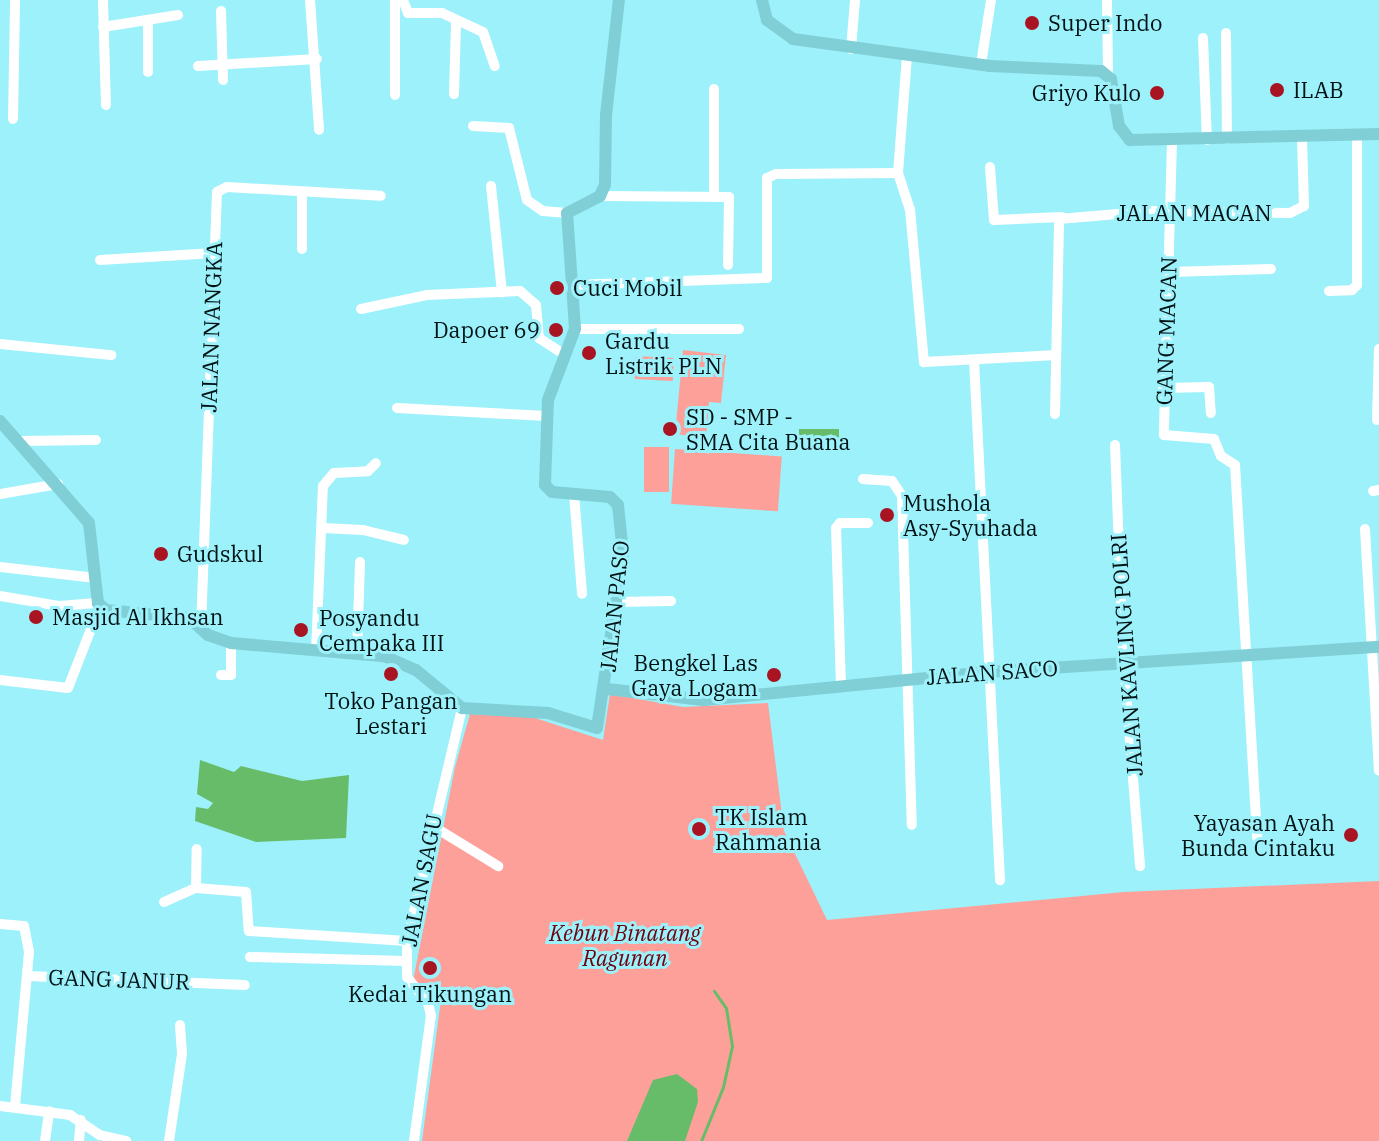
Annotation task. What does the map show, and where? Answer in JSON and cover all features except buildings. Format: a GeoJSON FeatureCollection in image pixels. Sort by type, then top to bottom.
{"type":"FeatureCollection","features":[{"type":"Feature","properties":{"kind":"main road"},"geometry":{"type":"LineString","coordinates":[[567,213],[600,196],[619,0]]}},
{"type":"Feature","properties":{"kind":"main road"},"geometry":{"type":"LineString","coordinates":[[762,0],[774,29],[793,39],[907,56],[1108,75],[1124,136],[1138,142],[1379,134]]}},
{"type":"Feature","properties":{"kind":"main road","name":"JALAN PASO"},"geometry":{"type":"LineString","coordinates":[[462,708],[548,713],[593,729],[600,724],[607,689],[605,654],[616,602],[623,543],[616,501],[552,492],[545,485],[547,416],[564,354],[575,329],[567,213]]}},
{"type":"Feature","properties":{"kind":"main road"},"geometry":{"type":"LineString","coordinates":[[0,421],[58,484],[93,531],[99,604],[113,614],[189,618],[201,628],[231,643],[357,653],[399,660],[462,708]]}},
{"type":"Feature","properties":{"kind":"main road","name":"JALAN SACO"},"geometry":{"type":"LineString","coordinates":[[607,689],[703,700],[988,672],[1375,648]]}},
{"type":"Feature","properties":{"kind":"street"},"geometry":{"type":"LineString","coordinates":[[13,119],[15,0]]}},
{"type":"Feature","properties":{"kind":"street"},"geometry":{"type":"LineString","coordinates":[[103,0],[106,105]]}},
{"type":"Feature","properties":{"kind":"street"},"geometry":{"type":"LineString","coordinates":[[310,0],[317,59],[319,130]]}},
{"type":"Feature","properties":{"kind":"street"},"geometry":{"type":"LineString","coordinates":[[395,0],[395,95]]}},
{"type":"Feature","properties":{"kind":"street"},"geometry":{"type":"LineString","coordinates":[[403,0],[408,13],[442,13],[456,23],[483,32],[495,66]]}},
{"type":"Feature","properties":{"kind":"street"},"geometry":{"type":"LineString","coordinates":[[851,49],[855,0]]}},
{"type":"Feature","properties":{"kind":"street"},"geometry":{"type":"LineString","coordinates":[[981,64],[991,0]]}},
{"type":"Feature","properties":{"kind":"street"},"geometry":{"type":"LineString","coordinates":[[1107,0],[1108,75]]}},
{"type":"Feature","properties":{"kind":"street"},"geometry":{"type":"LineString","coordinates":[[221,11],[223,80]]}},
{"type":"Feature","properties":{"kind":"street"},"geometry":{"type":"LineString","coordinates":[[103,27],[178,15]]}},
{"type":"Feature","properties":{"kind":"street"},"geometry":{"type":"LineString","coordinates":[[148,20],[148,72]]}},
{"type":"Feature","properties":{"kind":"street"},"geometry":{"type":"LineString","coordinates":[[454,94],[456,23]]}},
{"type":"Feature","properties":{"kind":"street"},"geometry":{"type":"LineString","coordinates":[[1226,33],[1227,139]]}},
{"type":"Feature","properties":{"kind":"street"},"geometry":{"type":"LineString","coordinates":[[1203,38],[1207,140]]}},
{"type":"Feature","properties":{"kind":"street"},"geometry":{"type":"LineString","coordinates":[[907,56],[898,173],[910,209],[924,362],[1056,355]]}},
{"type":"Feature","properties":{"kind":"street"},"geometry":{"type":"LineString","coordinates":[[198,66],[317,59]]}},
{"type":"Feature","properties":{"kind":"street"},"geometry":{"type":"LineString","coordinates":[[714,89],[714,195]]}},
{"type":"Feature","properties":{"kind":"street"},"geometry":{"type":"LineString","coordinates":[[473,126],[509,128],[527,200],[543,211],[567,213]]}},
{"type":"Feature","properties":{"kind":"street"},"geometry":{"type":"LineString","coordinates":[[1329,291],[1352,290],[1357,285],[1357,134]]}},
{"type":"Feature","properties":{"kind":"street","name":"JALAN MACAN"},"geometry":{"type":"LineString","coordinates":[[990,167],[994,220],[1170,212],[1290,213],[1304,206],[1302,138]]}},
{"type":"Feature","properties":{"kind":"street","name":"GANG MACAN"},"geometry":{"type":"LineString","coordinates":[[1172,141],[1164,435],[1214,439],[1221,456],[1235,465],[1246,655]]}},
{"type":"Feature","properties":{"kind":"street"},"geometry":{"type":"LineString","coordinates":[[573,285],[767,278],[767,178],[776,174],[898,173]]}},
{"type":"Feature","properties":{"kind":"street"},"geometry":{"type":"LineString","coordinates":[[491,186],[502,292]]}},
{"type":"Feature","properties":{"kind":"street","name":"JALAN NANGKA"},"geometry":{"type":"LineString","coordinates":[[201,628],[215,253],[214,199],[222,187],[381,196]]}},
{"type":"Feature","properties":{"kind":"street"},"geometry":{"type":"LineString","coordinates":[[302,192],[302,249]]}},
{"type":"Feature","properties":{"kind":"street"},"geometry":{"type":"LineString","coordinates":[[600,196],[729,197],[728,265]]}},
{"type":"Feature","properties":{"kind":"street"},"geometry":{"type":"LineString","coordinates":[[1055,414],[1058,223],[1062,217]]}},
{"type":"Feature","properties":{"kind":"street"},"geometry":{"type":"LineString","coordinates":[[100,260],[215,253]]}},
{"type":"Feature","properties":{"kind":"street"},"geometry":{"type":"LineString","coordinates":[[1169,272],[1271,269]]}},
{"type":"Feature","properties":{"kind":"street"},"geometry":{"type":"LineString","coordinates":[[361,309],[427,295],[529,294],[536,305],[539,338],[564,354]]}},
{"type":"Feature","properties":{"kind":"street"},"geometry":{"type":"LineString","coordinates":[[575,329],[739,329]]}},
{"type":"Feature","properties":{"kind":"street"},"geometry":{"type":"LineString","coordinates":[[0,344],[111,355]]}},
{"type":"Feature","properties":{"kind":"street"},"geometry":{"type":"LineString","coordinates":[[1377,420],[1379,349]]}},
{"type":"Feature","properties":{"kind":"street"},"geometry":{"type":"LineString","coordinates":[[974,360],[1000,880]]}},
{"type":"Feature","properties":{"kind":"street"},"geometry":{"type":"LineString","coordinates":[[1163,388],[1209,387],[1211,413]]}},
{"type":"Feature","properties":{"kind":"street"},"geometry":{"type":"LineString","coordinates":[[397,408],[547,416]]}},
{"type":"Feature","properties":{"kind":"street"},"geometry":{"type":"LineString","coordinates":[[19,441],[96,440]]}},
{"type":"Feature","properties":{"kind":"street","name":"JALAN KAVLING POLRI"},"geometry":{"type":"LineString","coordinates":[[1115,445],[1124,664],[1140,866]]}},
{"type":"Feature","properties":{"kind":"street"},"geometry":{"type":"LineString","coordinates":[[316,651],[326,476],[368,471],[376,463]]}},
{"type":"Feature","properties":{"kind":"street"},"geometry":{"type":"LineString","coordinates":[[863,479],[892,481],[902,496],[904,679],[912,825]]}},
{"type":"Feature","properties":{"kind":"street"},"geometry":{"type":"LineString","coordinates":[[0,494],[58,484]]}},
{"type":"Feature","properties":{"kind":"street"},"geometry":{"type":"LineString","coordinates":[[574,494],[582,594]]}},
{"type":"Feature","properties":{"kind":"street"},"geometry":{"type":"LineString","coordinates":[[841,686],[836,528],[840,523],[868,523]]}},
{"type":"Feature","properties":{"kind":"street"},"geometry":{"type":"LineString","coordinates":[[323,528],[363,530],[404,540]]}},
{"type":"Feature","properties":{"kind":"street"},"geometry":{"type":"LineString","coordinates":[[1365,529],[1375,648],[1379,771]]}},
{"type":"Feature","properties":{"kind":"street"},"geometry":{"type":"LineString","coordinates":[[357,653],[360,562]]}},
{"type":"Feature","properties":{"kind":"street"},"geometry":{"type":"LineString","coordinates":[[0,567],[95,578]]}},
{"type":"Feature","properties":{"kind":"street"},"geometry":{"type":"LineString","coordinates":[[0,596],[60,606],[99,604],[68,688],[0,680]]}},
{"type":"Feature","properties":{"kind":"street"},"geometry":{"type":"LineString","coordinates":[[616,602],[671,601]]}},
{"type":"Feature","properties":{"kind":"street"},"geometry":{"type":"LineString","coordinates":[[86,656],[88,639]]}},
{"type":"Feature","properties":{"kind":"street"},"geometry":{"type":"LineString","coordinates":[[221,675],[231,675],[231,643]]}},
{"type":"Feature","properties":{"kind":"street"},"geometry":{"type":"LineString","coordinates":[[1246,655],[1257,837]]}},
{"type":"Feature","properties":{"kind":"street","name":"JALAN SAGU"},"geometry":{"type":"LineString","coordinates":[[414,1141],[431,1016],[428,1003],[410,983],[406,961],[407,941],[431,825],[462,708]]}},
{"type":"Feature","properties":{"kind":"street"},"geometry":{"type":"LineString","coordinates":[[431,825],[498,866]]}},
{"type":"Feature","properties":{"kind":"street"},"geometry":{"type":"LineString","coordinates":[[196,888],[197,849]]}},
{"type":"Feature","properties":{"kind":"street"},"geometry":{"type":"LineString","coordinates":[[164,902],[196,888],[246,892],[249,931],[407,941]]}},
{"type":"Feature","properties":{"kind":"street"},"geometry":{"type":"LineString","coordinates":[[0,924],[24,926],[28,976]]}},
{"type":"Feature","properties":{"kind":"street"},"geometry":{"type":"LineString","coordinates":[[250,957],[406,961]]}},
{"type":"Feature","properties":{"kind":"street","name":"GANG JANUR"},"geometry":{"type":"LineString","coordinates":[[15,1106],[28,976],[245,985]]}},
{"type":"Feature","properties":{"kind":"street"},"geometry":{"type":"LineString","coordinates":[[169,1141],[182,1054],[180,1025]]}},
{"type":"Feature","properties":{"kind":"street"},"geometry":{"type":"LineString","coordinates":[[0,1106],[49,1111],[81,1120],[100,1135],[126,1141]]}},
{"type":"Feature","properties":{"kind":"street"},"geometry":{"type":"LineString","coordinates":[[45,1141],[49,1111]]}},
{"type":"Feature","properties":{"kind":"street"},"geometry":{"type":"LineString","coordinates":[[79,1141],[81,1120]]}},
{"type":"Feature","properties":{"kind":"green space"},"geometry":{"type":"Polygon","coordinates":[[[683,350],[726,355],[721,403],[709,402],[706,438],[675,434],[683,350]]]}},
{"type":"Feature","properties":{"kind":"green space"},"geometry":{"type":"Polygon","coordinates":[[[636,356],[674,358],[673,381],[635,379],[636,356]]]}},
{"type":"Feature","properties":{"kind":"green space"},"geometry":{"type":"Polygon","coordinates":[[[644,447],[669,447],[669,492],[644,492],[644,447]]]}},
{"type":"Feature","properties":{"kind":"green space"},"geometry":{"type":"Polygon","coordinates":[[[675,449],[782,456],[778,511],[671,504],[675,449]]]}},
{"type":"Feature","properties":{"kind":"green space","name":"Kebun Binatang Ragunan"},"geometry":{"type":"Polygon","coordinates":[[[610,694],[683,707],[768,703],[784,831],[827,920],[1124,892],[1379,881],[1379,1141],[422,1141],[441,1000],[413,981],[455,767],[470,714],[532,717],[603,740],[610,694]]]}},
{"type":"Feature","properties":{"kind":"shaded area"},"geometry":{"type":"Polygon","coordinates":[[[799,429],[839,429],[839,447],[799,447],[799,429]]]}},
{"type":"Feature","properties":{"kind":"shaded area"},"geometry":{"type":"Polygon","coordinates":[[[200,760],[234,772],[241,766],[302,781],[349,775],[346,838],[256,842],[195,821],[196,807],[208,809],[213,803],[197,794],[200,760]]]}},
{"type":"Feature","properties":{"kind":"shaded area"},"geometry":{"type":"Polygon","coordinates":[[[677,1074],[697,1089],[698,1102],[685,1141],[627,1141],[653,1080],[677,1074]]]}},
{"type":"Feature","properties":{"kind":"waterway"},"geometry":{"type":"LineString","coordinates":[[701,1141],[723,1087],[732,1046],[726,1008],[714,991]]}},
{"type":"Feature","properties":{"kind":"place","name":"Super Indo"},"geometry":{"type":"Point","coordinates":[1032,23]}},
{"type":"Feature","properties":{"kind":"place","name":"ILAB"},"geometry":{"type":"Point","coordinates":[1277,90]}},
{"type":"Feature","properties":{"kind":"place","name":"Griyo Kulo"},"geometry":{"type":"Point","coordinates":[1157,93]}},
{"type":"Feature","properties":{"kind":"place","name":"Cuci Mobil"},"geometry":{"type":"Point","coordinates":[557,288]}},
{"type":"Feature","properties":{"kind":"place","name":"Dapoer 69"},"geometry":{"type":"Point","coordinates":[556,330]}},
{"type":"Feature","properties":{"kind":"place","name":"Gardu Listrik PLN"},"geometry":{"type":"Point","coordinates":[589,353]}},
{"type":"Feature","properties":{"kind":"place","name":"SD - SMP - SMA Cita Buana"},"geometry":{"type":"Point","coordinates":[670,429]}},
{"type":"Feature","properties":{"kind":"place","name":"Mushola Asy-Syuhada"},"geometry":{"type":"Point","coordinates":[887,515]}},
{"type":"Feature","properties":{"kind":"place","name":"Gudskul"},"geometry":{"type":"Point","coordinates":[161,554]}},
{"type":"Feature","properties":{"kind":"place","name":"Masjid Al Ikhsan"},"geometry":{"type":"Point","coordinates":[36,617]}},
{"type":"Feature","properties":{"kind":"place","name":"Posyandu Cempaka III"},"geometry":{"type":"Point","coordinates":[301,630]}},
{"type":"Feature","properties":{"kind":"place","name":"Toko Pangan Lestari"},"geometry":{"type":"Point","coordinates":[391,674]}},
{"type":"Feature","properties":{"kind":"place","name":"Bengkel Las Gaya Logam"},"geometry":{"type":"Point","coordinates":[774,675]}},
{"type":"Feature","properties":{"kind":"place","name":"TK Islam Rahmania"},"geometry":{"type":"Point","coordinates":[699,829]}},
{"type":"Feature","properties":{"kind":"place","name":"Yayasan Ayah Bunda Cintaku"},"geometry":{"type":"Point","coordinates":[1351,835]}},
{"type":"Feature","properties":{"kind":"place","name":"Kedai Tikungan"},"geometry":{"type":"Point","coordinates":[430,968]}}]}
